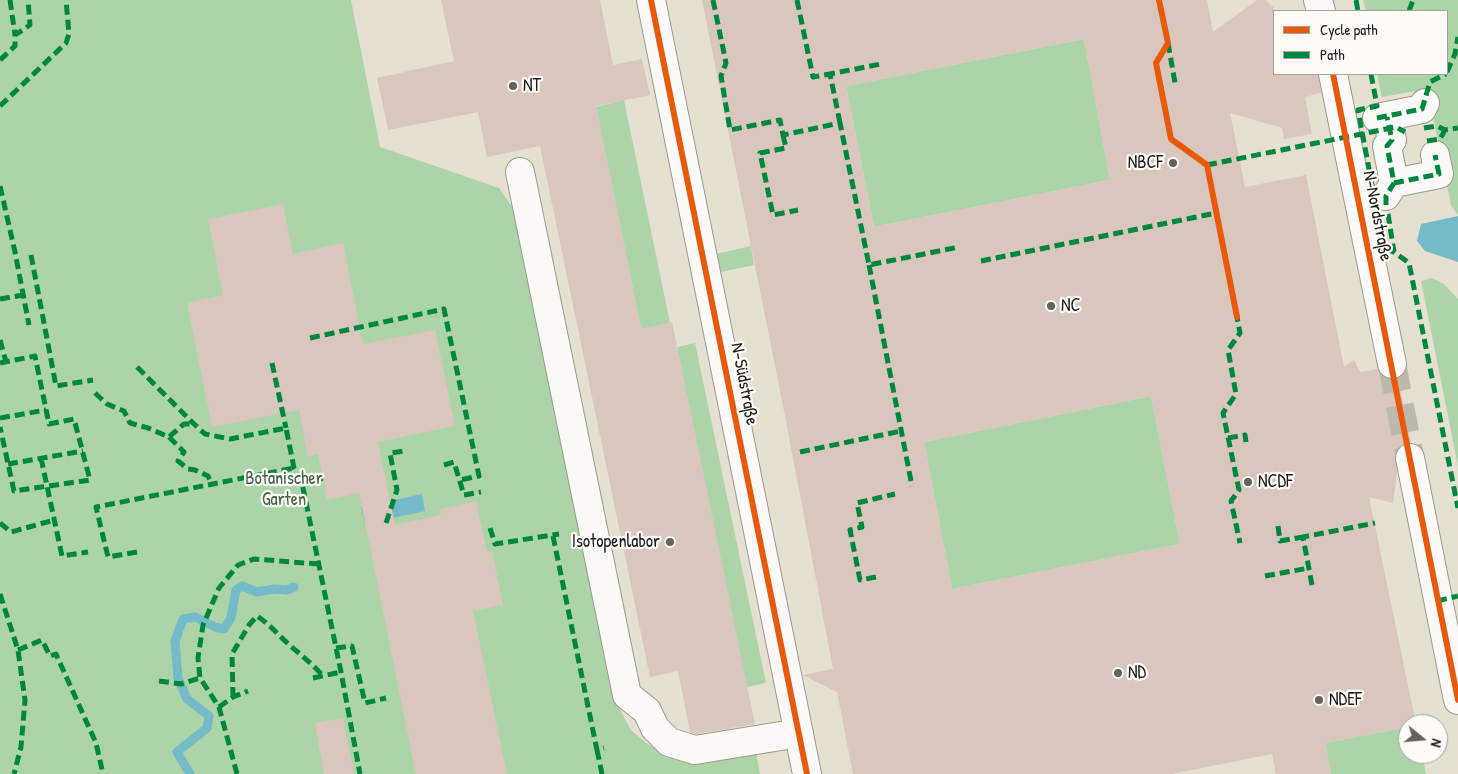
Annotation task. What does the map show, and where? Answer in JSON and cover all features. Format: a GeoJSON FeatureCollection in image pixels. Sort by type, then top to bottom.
{"type":"FeatureCollection","features":[{"type":"Feature","properties":{"kind":"street","name":"N-Südstraße"},"geometry":{"type":"LineString","coordinates":[[652,0],[807,774]]}},
{"type":"Feature","properties":{"kind":"street","name":"N-Nordstraße"},"geometry":{"type":"LineString","coordinates":[[1333,75],[1392,364]]}},
{"type":"Feature","properties":{"kind":"street"},"geometry":{"type":"LineString","coordinates":[[1425,102],[1422,109],[1382,118],[1392,140],[1387,146],[1390,189],[1439,174],[1435,155]]}},
{"type":"Feature","properties":{"kind":"street"},"geometry":{"type":"LineString","coordinates":[[520,172],[627,695],[647,711],[655,728],[669,742],[694,750],[799,733]]}},
{"type":"Feature","properties":{"kind":"street"},"geometry":{"type":"LineString","coordinates":[[1410,458],[1458,700]]}},
{"type":"Feature","properties":{"kind":"green space","name":"Botanischer Garten"},"geometry":{"type":"Polygon","coordinates":[[[0,0],[351,0],[380,147],[499,188],[519,217],[620,710],[631,730],[646,743],[665,753],[756,751],[760,774],[0,774],[0,0]]]}},
{"type":"Feature","properties":{"kind":"green space"},"geometry":{"type":"Polygon","coordinates":[[[1363,0],[1458,0],[1458,215],[1451,205],[1430,102],[1422,90],[1382,97],[1377,75],[1448,75],[1448,10],[1366,10],[1363,0]]]}},
{"type":"Feature","properties":{"kind":"green space"},"geometry":{"type":"Polygon","coordinates":[[[1084,39],[1110,180],[874,227],[846,86],[1084,39]]]}},
{"type":"Feature","properties":{"kind":"green space"},"geometry":{"type":"Polygon","coordinates":[[[624,100],[670,323],[641,329],[596,107],[624,100]]]}},
{"type":"Feature","properties":{"kind":"green space"},"geometry":{"type":"Polygon","coordinates":[[[751,246],[754,265],[721,272],[716,254],[751,246]]]}},
{"type":"Feature","properties":{"kind":"green space"},"geometry":{"type":"Polygon","coordinates":[[[1432,278],[1444,284],[1458,299],[1458,466],[1421,281],[1432,278]]]}},
{"type":"Feature","properties":{"kind":"green space"},"geometry":{"type":"Polygon","coordinates":[[[695,343],[766,683],[747,687],[677,347],[695,343]]]}},
{"type":"Feature","properties":{"kind":"green space"},"geometry":{"type":"Polygon","coordinates":[[[1151,396],[1180,544],[952,589],[924,442],[1151,396]]]}},
{"type":"Feature","properties":{"kind":"green space"},"geometry":{"type":"Polygon","coordinates":[[[1398,729],[1398,764],[1424,764],[1426,774],[1331,774],[1325,743],[1398,729]]]}},
{"type":"Feature","properties":{"kind":"water"},"geometry":{"type":"Polygon","coordinates":[[[1458,216],[1458,262],[1425,251],[1417,241],[1421,224],[1458,216]]]}},
{"type":"Feature","properties":{"kind":"water"},"geometry":{"type":"Polygon","coordinates":[[[422,494],[425,511],[365,524],[361,507],[422,494]]]}},
{"type":"Feature","properties":{"kind":"building"},"geometry":{"type":"Polygon","coordinates":[[[441,0],[600,0],[613,65],[642,59],[650,95],[596,106],[641,329],[672,322],[755,724],[696,734],[690,732],[678,671],[650,677],[540,146],[487,157],[478,112],[388,130],[377,78],[454,61],[441,0]]]}},
{"type":"Feature","properties":{"kind":"building"},"geometry":{"type":"Polygon","coordinates":[[[702,0],[1207,0],[1213,32],[1257,0],[1266,0],[1274,8],[1273,75],[1318,75],[1321,93],[1305,97],[1312,134],[1284,139],[1282,128],[1230,113],[1245,187],[1306,175],[1344,367],[1354,360],[1360,372],[1377,369],[1387,379],[1398,378],[1411,443],[1400,446],[1395,453],[1397,472],[1393,503],[1369,497],[1414,714],[1398,714],[1398,729],[1325,743],[1331,774],[1276,774],[1272,754],[1172,774],[853,774],[837,692],[803,675],[833,669],[785,416],[702,0]],[[1084,39],[846,86],[874,227],[1110,180],[1084,39]],[[1151,396],[924,442],[952,589],[1180,544],[1151,396]]]}},
{"type":"Feature","properties":{"kind":"building"},"geometry":{"type":"Polygon","coordinates":[[[283,204],[293,254],[343,243],[363,344],[435,330],[455,426],[378,442],[395,525],[441,515],[440,509],[476,501],[487,552],[492,551],[503,605],[473,611],[507,774],[416,774],[359,493],[327,500],[318,454],[308,457],[299,410],[212,427],[187,303],[223,295],[208,219],[283,204]]]}},
{"type":"Feature","properties":{"kind":"building"},"geometry":{"type":"Polygon","coordinates":[[[343,718],[354,774],[324,774],[315,723],[343,718]]]}},
{"type":"Feature","properties":{"kind":"waterway"},"geometry":{"type":"LineString","coordinates":[[190,774],[177,752],[207,728],[209,716],[187,699],[178,678],[175,641],[183,619],[195,617],[215,627],[224,629],[231,618],[236,590],[242,586],[257,592],[274,589],[287,590],[294,587]]}},
{"type":"Feature","properties":{"kind":"tunnel"},"geometry":{"type":"LineString","coordinates":[[1392,364],[1410,458]]}},
{"type":"Feature","properties":{"kind":"marked path"},"geometry":{"type":"LineString","coordinates":[[10,0],[15,35]]}},
{"type":"Feature","properties":{"kind":"marked path"},"geometry":{"type":"LineString","coordinates":[[0,60],[15,46],[15,35],[30,25],[28,0]]}},
{"type":"Feature","properties":{"kind":"marked path"},"geometry":{"type":"LineString","coordinates":[[0,106],[66,43],[69,34],[66,0]]}},
{"type":"Feature","properties":{"kind":"marked path"},"geometry":{"type":"LineString","coordinates":[[713,0],[726,63],[721,76],[730,130],[780,120],[783,135],[840,123],[869,265],[959,247]]}},
{"type":"Feature","properties":{"kind":"marked path"},"geometry":{"type":"LineString","coordinates":[[797,0],[813,77],[830,74]]}},
{"type":"Feature","properties":{"kind":"marked path"},"geometry":{"type":"LineString","coordinates":[[1356,0],[1358,10]]}},
{"type":"Feature","properties":{"kind":"marked path"},"geometry":{"type":"LineString","coordinates":[[1409,10],[1413,0]]}},
{"type":"Feature","properties":{"kind":"marked path"},"geometry":{"type":"LineString","coordinates":[[1448,70],[1455,54],[1458,37]]}},
{"type":"Feature","properties":{"kind":"marked path"},"geometry":{"type":"LineString","coordinates":[[1168,43],[1175,83]]}},
{"type":"Feature","properties":{"kind":"marked path"},"geometry":{"type":"LineString","coordinates":[[840,123],[830,74],[881,64]]}},
{"type":"Feature","properties":{"kind":"marked path"},"geometry":{"type":"LineString","coordinates":[[1371,75],[1377,106],[1358,110],[1384,249],[1394,252],[1409,263],[1458,508]]}},
{"type":"Feature","properties":{"kind":"marked path"},"geometry":{"type":"LineString","coordinates":[[1377,118],[1422,109],[1430,82],[1444,75]]}},
{"type":"Feature","properties":{"kind":"marked path"},"geometry":{"type":"LineString","coordinates":[[1386,205],[1386,196],[1394,183],[1387,146],[1392,140],[1387,117]]}},
{"type":"Feature","properties":{"kind":"marked path"},"geometry":{"type":"LineString","coordinates":[[1424,128],[1437,126],[1445,130],[1458,128]]}},
{"type":"Feature","properties":{"kind":"marked path"},"geometry":{"type":"LineString","coordinates":[[1207,165],[1396,127],[1405,132]]}},
{"type":"Feature","properties":{"kind":"marked path"},"geometry":{"type":"LineString","coordinates":[[1427,141],[1440,139],[1445,130]]}},
{"type":"Feature","properties":{"kind":"marked path"},"geometry":{"type":"LineString","coordinates":[[783,135],[786,148],[760,153],[773,215],[798,210]]}},
{"type":"Feature","properties":{"kind":"marked path"},"geometry":{"type":"LineString","coordinates":[[1394,183],[1439,174],[1435,155]]}},
{"type":"Feature","properties":{"kind":"marked path"},"geometry":{"type":"LineString","coordinates":[[0,186],[29,325]]}},
{"type":"Feature","properties":{"kind":"marked path"},"geometry":{"type":"LineString","coordinates":[[981,261],[1216,213]]}},
{"type":"Feature","properties":{"kind":"marked path"},"geometry":{"type":"LineString","coordinates":[[1388,214],[1394,252]]}},
{"type":"Feature","properties":{"kind":"marked path"},"geometry":{"type":"LineString","coordinates":[[31,255],[56,386],[93,380]]}},
{"type":"Feature","properties":{"kind":"marked path"},"geometry":{"type":"LineString","coordinates":[[869,265],[912,486]]}},
{"type":"Feature","properties":{"kind":"marked path"},"geometry":{"type":"LineString","coordinates":[[0,299],[23,295]]}},
{"type":"Feature","properties":{"kind":"marked path"},"geometry":{"type":"LineString","coordinates":[[310,338],[444,309],[479,476],[460,480]]}},
{"type":"Feature","properties":{"kind":"marked path"},"geometry":{"type":"LineString","coordinates":[[1236,312],[1240,333],[1228,350],[1236,394],[1223,413],[1239,490],[1231,501],[1240,543]]}},
{"type":"Feature","properties":{"kind":"marked path"},"geometry":{"type":"LineString","coordinates":[[0,340],[6,362]]}},
{"type":"Feature","properties":{"kind":"marked path"},"geometry":{"type":"LineString","coordinates":[[0,363],[35,356],[49,424],[74,419],[90,480],[14,491],[0,427]]}},
{"type":"Feature","properties":{"kind":"marked path"},"geometry":{"type":"LineString","coordinates":[[272,363],[286,428]]}},
{"type":"Feature","properties":{"kind":"marked path"},"geometry":{"type":"LineString","coordinates":[[137,367],[205,434],[230,439],[286,428],[294,468],[302,483],[360,774]]}},
{"type":"Feature","properties":{"kind":"marked path"},"geometry":{"type":"LineString","coordinates":[[95,393],[107,404],[124,411],[130,423],[169,437],[184,424],[194,424]]}},
{"type":"Feature","properties":{"kind":"marked path"},"geometry":{"type":"LineString","coordinates":[[0,418],[46,410]]}},
{"type":"Feature","properties":{"kind":"marked path"},"geometry":{"type":"LineString","coordinates":[[800,452],[901,431]]}},
{"type":"Feature","properties":{"kind":"marked path"},"geometry":{"type":"LineString","coordinates":[[1228,438],[1245,435],[1246,442]]}},
{"type":"Feature","properties":{"kind":"marked path"},"geometry":{"type":"LineString","coordinates":[[169,437],[184,452],[178,461],[188,469],[208,476],[212,484]]}},
{"type":"Feature","properties":{"kind":"marked path"},"geometry":{"type":"LineString","coordinates":[[8,464],[83,451]]}},
{"type":"Feature","properties":{"kind":"marked path"},"geometry":{"type":"LineString","coordinates":[[386,523],[397,490],[390,453],[405,451]]}},
{"type":"Feature","properties":{"kind":"marked path"},"geometry":{"type":"LineString","coordinates":[[41,458],[62,556],[88,552]]}},
{"type":"Feature","properties":{"kind":"marked path"},"geometry":{"type":"LineString","coordinates":[[444,465],[454,462],[464,495],[481,492]]}},
{"type":"Feature","properties":{"kind":"marked path"},"geometry":{"type":"LineString","coordinates":[[137,552],[108,557],[96,507],[294,468]]}},
{"type":"Feature","properties":{"kind":"marked path"},"geometry":{"type":"LineString","coordinates":[[302,483],[323,478]]}},
{"type":"Feature","properties":{"kind":"marked path"},"geometry":{"type":"LineString","coordinates":[[876,577],[860,580],[850,530],[862,527],[857,503],[895,494]]}},
{"type":"Feature","properties":{"kind":"marked path"},"geometry":{"type":"LineString","coordinates":[[0,523],[11,532],[54,520]]}},
{"type":"Feature","properties":{"kind":"marked path"},"geometry":{"type":"LineString","coordinates":[[1312,585],[1303,537],[1375,523]]}},
{"type":"Feature","properties":{"kind":"marked path"},"geometry":{"type":"LineString","coordinates":[[1278,526],[1280,541],[1303,537]]}},
{"type":"Feature","properties":{"kind":"marked path"},"geometry":{"type":"LineString","coordinates":[[490,528],[495,544],[559,534]]}},
{"type":"Feature","properties":{"kind":"marked path"},"geometry":{"type":"LineString","coordinates":[[553,536],[597,750],[604,748]]}},
{"type":"Feature","properties":{"kind":"marked path"},"geometry":{"type":"LineString","coordinates":[[237,774],[219,707],[200,678],[198,658],[203,625],[219,588],[238,565],[254,559],[318,564]]}},
{"type":"Feature","properties":{"kind":"marked path"},"geometry":{"type":"LineString","coordinates":[[1265,576],[1309,568]]}},
{"type":"Feature","properties":{"kind":"marked path"},"geometry":{"type":"LineString","coordinates":[[0,594],[18,650],[25,700],[21,747],[14,774]]}},
{"type":"Feature","properties":{"kind":"marked path"},"geometry":{"type":"LineString","coordinates":[[1437,601],[1458,596]]}},
{"type":"Feature","properties":{"kind":"marked path"},"geometry":{"type":"LineString","coordinates":[[233,697],[232,654],[249,625],[257,616],[323,676]]}},
{"type":"Feature","properties":{"kind":"marked path"},"geometry":{"type":"LineString","coordinates":[[18,650],[42,640],[50,656],[56,654],[96,743],[103,774]]}},
{"type":"Feature","properties":{"kind":"marked path"},"geometry":{"type":"LineString","coordinates":[[336,648],[352,646],[365,703],[386,698]]}},
{"type":"Feature","properties":{"kind":"marked path"},"geometry":{"type":"LineString","coordinates":[[313,678],[341,672]]}},
{"type":"Feature","properties":{"kind":"marked path"},"geometry":{"type":"LineString","coordinates":[[159,681],[181,684],[200,678]]}},
{"type":"Feature","properties":{"kind":"marked path"},"geometry":{"type":"LineString","coordinates":[[219,707],[233,697],[248,691]]}},
{"type":"Feature","properties":{"kind":"marked path"},"geometry":{"type":"LineString","coordinates":[[597,750],[602,774]]}},
{"type":"Feature","properties":{"kind":"cycle path"},"geometry":{"type":"LineString","coordinates":[[651,0],[807,774]]}},
{"type":"Feature","properties":{"kind":"cycle path"},"geometry":{"type":"LineString","coordinates":[[1159,0],[1168,43],[1156,63],[1171,139],[1207,165],[1237,317]]}},
{"type":"Feature","properties":{"kind":"cycle path"},"geometry":{"type":"LineString","coordinates":[[1333,75],[1458,700]]}},
{"type":"Feature","properties":{"kind":"place","name":"NT"},"geometry":{"type":"Point","coordinates":[513,86]}},
{"type":"Feature","properties":{"kind":"place","name":"NBCF"},"geometry":{"type":"Point","coordinates":[1173,163]}},
{"type":"Feature","properties":{"kind":"place","name":"NC"},"geometry":{"type":"Point","coordinates":[1051,306]}},
{"type":"Feature","properties":{"kind":"place","name":"NCDF"},"geometry":{"type":"Point","coordinates":[1248,482]}},
{"type":"Feature","properties":{"kind":"place","name":"Isotopenlabor"},"geometry":{"type":"Point","coordinates":[670,542]}},
{"type":"Feature","properties":{"kind":"place","name":"ND"},"geometry":{"type":"Point","coordinates":[1118,673]}},
{"type":"Feature","properties":{"kind":"place","name":"NDEF"},"geometry":{"type":"Point","coordinates":[1319,700]}}]}
